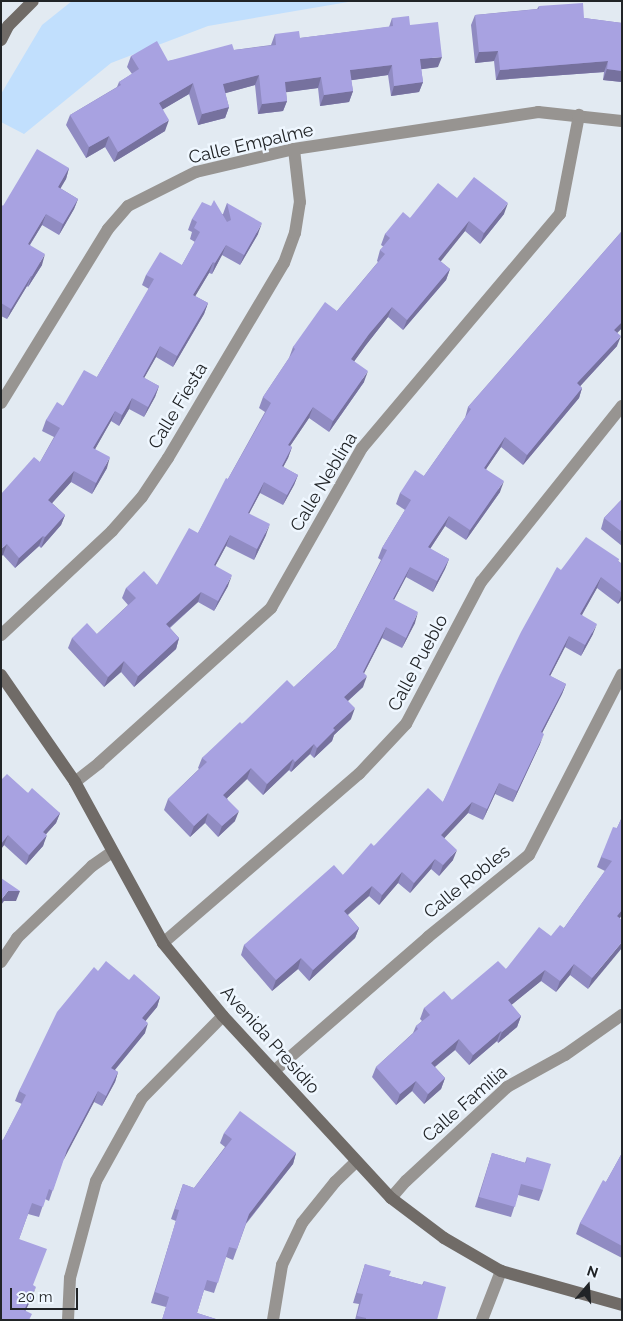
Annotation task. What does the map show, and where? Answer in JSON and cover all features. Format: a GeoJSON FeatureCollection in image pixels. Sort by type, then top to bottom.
{"type":"FeatureCollection","features":[{"type":"Feature","properties":{"kind":"street"},"geometry":{"type":"LineString","coordinates":[[1,40],[8,26],[34,1]]}},
{"type":"Feature","properties":{"kind":"street","name":"Calle Empalme"},"geometry":{"type":"LineString","coordinates":[[1,403],[108,229],[128,206],[196,172],[294,149],[538,112],[622,121]]}},
{"type":"Feature","properties":{"kind":"street","name":"Calle Neblina"},"geometry":{"type":"LineString","coordinates":[[75,782],[99,763],[271,608],[362,448],[560,214],[579,115]]}},
{"type":"Feature","properties":{"kind":"street","name":"Calle Fiesta"},"geometry":{"type":"LineString","coordinates":[[1,635],[112,531],[142,496],[173,450],[284,264],[295,233],[300,202],[294,149]]}},
{"type":"Feature","properties":{"kind":"street","name":"Calle Pueblo"},"geometry":{"type":"LineString","coordinates":[[162,943],[359,774],[406,724],[481,582],[622,406]]}},
{"type":"Feature","properties":{"kind":"street","name":"Calle Robles"},"geometry":{"type":"LineString","coordinates":[[274,1071],[428,937],[529,854],[622,674]]}},
{"type":"Feature","properties":{"kind":"street","name":"Avenida Presidio"},"geometry":{"type":"LineString","coordinates":[[1,675],[75,782],[162,943],[223,1016],[390,1198],[444,1238],[501,1271],[622,1305]]}},
{"type":"Feature","properties":{"kind":"street"},"geometry":{"type":"LineString","coordinates":[[1,962],[17,938],[92,866],[112,852]]}},
{"type":"Feature","properties":{"kind":"street","name":"Calle Familia"},"geometry":{"type":"LineString","coordinates":[[390,1198],[413,1174],[507,1087],[565,1055],[622,1015]]}},
{"type":"Feature","properties":{"kind":"street"},"geometry":{"type":"LineString","coordinates":[[68,1320],[70,1278],[96,1181],[142,1098],[223,1016]]}},
{"type":"Feature","properties":{"kind":"street"},"geometry":{"type":"LineString","coordinates":[[273,1320],[282,1265],[302,1223],[335,1182],[356,1162]]}},
{"type":"Feature","properties":{"kind":"street"},"geometry":{"type":"LineString","coordinates":[[482,1320],[501,1271]]}},
{"type":"Feature","properties":{"kind":"shaded area"},"geometry":{"type":"Polygon","coordinates":[[[72,1],[354,1],[208,26],[111,63],[24,134],[1,122],[1,94],[42,25],[72,1]]]}},
{"type":"Feature","properties":{"kind":"building"},"geometry":{"type":"Polygon","coordinates":[[[583,3],[584,18],[622,23],[622,71],[607,69],[608,61],[500,70],[498,51],[479,52],[475,15],[539,9],[539,6],[583,3]]]}},
{"type":"Feature","properties":{"kind":"building"},"geometry":{"type":"Polygon","coordinates":[[[409,16],[410,25],[438,22],[442,57],[420,59],[423,82],[394,86],[392,65],[350,70],[353,91],[324,95],[321,77],[285,82],[287,101],[262,104],[259,75],[223,84],[229,107],[202,114],[193,83],[159,103],[169,120],[118,152],[109,136],[89,147],[70,115],[121,85],[119,82],[139,69],[131,56],[157,41],[168,61],[232,44],[234,50],[276,45],[275,34],[299,31],[300,38],[393,26],[392,18],[409,16]]]}},
{"type":"Feature","properties":{"kind":"building"},"geometry":{"type":"Polygon","coordinates":[[[37,149],[69,168],[58,187],[78,199],[63,224],[46,214],[28,244],[45,254],[11,309],[1,303],[1,205],[3,206],[37,149]]]}},
{"type":"Feature","properties":{"kind":"building"},"geometry":{"type":"Polygon","coordinates":[[[474,177],[508,203],[484,233],[469,221],[438,259],[450,269],[407,320],[392,307],[369,334],[351,359],[368,371],[333,421],[313,407],[288,445],[292,447],[282,466],[298,475],[287,495],[264,482],[248,513],[270,524],[257,549],[230,535],[214,565],[232,575],[218,601],[201,592],[166,624],[179,638],[138,676],[124,661],[108,677],[72,638],[87,623],[97,634],[136,598],[126,588],[144,571],[157,585],[189,528],[198,533],[226,478],[228,479],[271,403],[263,397],[295,349],[293,347],[325,302],[337,311],[385,254],[380,250],[390,238],[385,234],[403,212],[410,218],[438,183],[457,198],[474,177]]]}},
{"type":"Feature","properties":{"kind":"building"},"geometry":{"type":"Polygon","coordinates":[[[214,200],[227,222],[231,220],[227,203],[262,223],[244,255],[226,245],[215,263],[213,262],[193,295],[208,303],[177,356],[160,346],[143,377],[159,386],[148,407],[132,398],[122,415],[115,411],[93,448],[110,457],[96,483],[74,471],[48,500],[65,515],[45,537],[43,536],[19,558],[7,544],[1,549],[1,494],[34,457],[40,462],[60,428],[46,420],[57,402],[63,406],[84,370],[97,377],[154,279],[146,275],[160,252],[182,265],[200,232],[194,228],[197,222],[192,219],[202,202],[211,206],[214,200]]]}},
{"type":"Feature","properties":{"kind":"building"},"geometry":{"type":"Polygon","coordinates":[[[622,231],[622,322],[614,330],[621,336],[577,383],[582,388],[527,455],[505,437],[484,468],[504,481],[470,530],[449,516],[428,547],[449,559],[437,581],[410,567],[393,599],[418,612],[406,638],[386,627],[363,672],[367,676],[344,697],[355,708],[333,728],[335,730],[317,748],[314,744],[295,762],[293,759],[267,784],[251,768],[223,795],[239,811],[222,826],[208,813],[194,826],[168,799],[207,762],[202,758],[240,722],[242,724],[287,680],[294,687],[336,648],[387,550],[382,548],[411,500],[400,493],[415,470],[424,476],[471,409],[468,407],[622,231]]]}},
{"type":"Feature","properties":{"kind":"building"},"geometry":{"type":"Polygon","coordinates":[[[622,499],[622,532],[604,518],[622,499]]]}},
{"type":"Feature","properties":{"kind":"building"},"geometry":{"type":"Polygon","coordinates":[[[586,537],[619,559],[618,561],[622,564],[622,593],[601,577],[580,614],[597,624],[585,645],[569,636],[549,675],[566,684],[541,732],[544,734],[517,791],[499,783],[487,809],[472,802],[441,835],[457,850],[443,865],[435,859],[414,883],[402,872],[382,895],[372,886],[344,911],[359,928],[313,970],[301,958],[276,980],[244,945],[334,865],[343,875],[371,843],[374,846],[428,788],[443,802],[521,632],[557,567],[561,570],[586,537]]]}},
{"type":"Feature","properties":{"kind":"building"},"geometry":{"type":"Polygon","coordinates":[[[7,774],[28,793],[32,788],[60,813],[43,832],[47,835],[29,855],[8,835],[1,844],[1,780],[7,774]]]}},
{"type":"Feature","properties":{"kind":"building"},"geometry":{"type":"Polygon","coordinates":[[[622,817],[622,910],[617,916],[622,920],[622,942],[592,978],[574,964],[560,981],[545,970],[508,1000],[521,1016],[473,1055],[459,1039],[431,1063],[445,1078],[428,1094],[416,1081],[400,1094],[376,1067],[418,1029],[416,1026],[430,1015],[424,1008],[444,991],[452,1000],[498,961],[506,969],[539,927],[551,936],[560,925],[564,928],[612,861],[601,857],[613,827],[617,828],[622,817]]]}},
{"type":"Feature","properties":{"kind":"building"},"geometry":{"type":"Polygon","coordinates":[[[1,878],[20,891],[8,891],[1,900],[1,878]]]}},
{"type":"Feature","properties":{"kind":"building"},"geometry":{"type":"Polygon","coordinates":[[[106,961],[129,980],[134,974],[160,997],[142,1018],[148,1023],[111,1068],[118,1072],[106,1096],[98,1091],[67,1150],[53,1191],[49,1189],[43,1207],[32,1203],[19,1239],[47,1249],[33,1285],[36,1287],[24,1310],[32,1314],[29,1320],[1,1320],[1,1139],[3,1140],[26,1095],[19,1091],[57,1012],[94,967],[98,971],[106,961]]]}},
{"type":"Feature","properties":{"kind":"building"},"geometry":{"type":"Polygon","coordinates":[[[240,1111],[296,1153],[249,1214],[237,1249],[229,1247],[218,1283],[207,1280],[197,1313],[219,1320],[162,1320],[169,1297],[155,1292],[179,1210],[175,1209],[183,1184],[194,1188],[232,1139],[224,1133],[240,1111]]]}},
{"type":"Feature","properties":{"kind":"building"},"geometry":{"type":"Polygon","coordinates":[[[492,1153],[526,1163],[527,1157],[551,1164],[543,1190],[521,1184],[515,1207],[479,1197],[492,1153]]]}},
{"type":"Feature","properties":{"kind":"building"},"geometry":{"type":"Polygon","coordinates":[[[622,1153],[622,1246],[580,1223],[603,1180],[606,1182],[622,1153]]]}},
{"type":"Feature","properties":{"kind":"building"},"geometry":{"type":"Polygon","coordinates":[[[365,1264],[391,1271],[389,1276],[423,1285],[424,1281],[446,1287],[437,1320],[366,1320],[366,1318],[357,1316],[363,1294],[357,1293],[365,1264]]]}}]}
